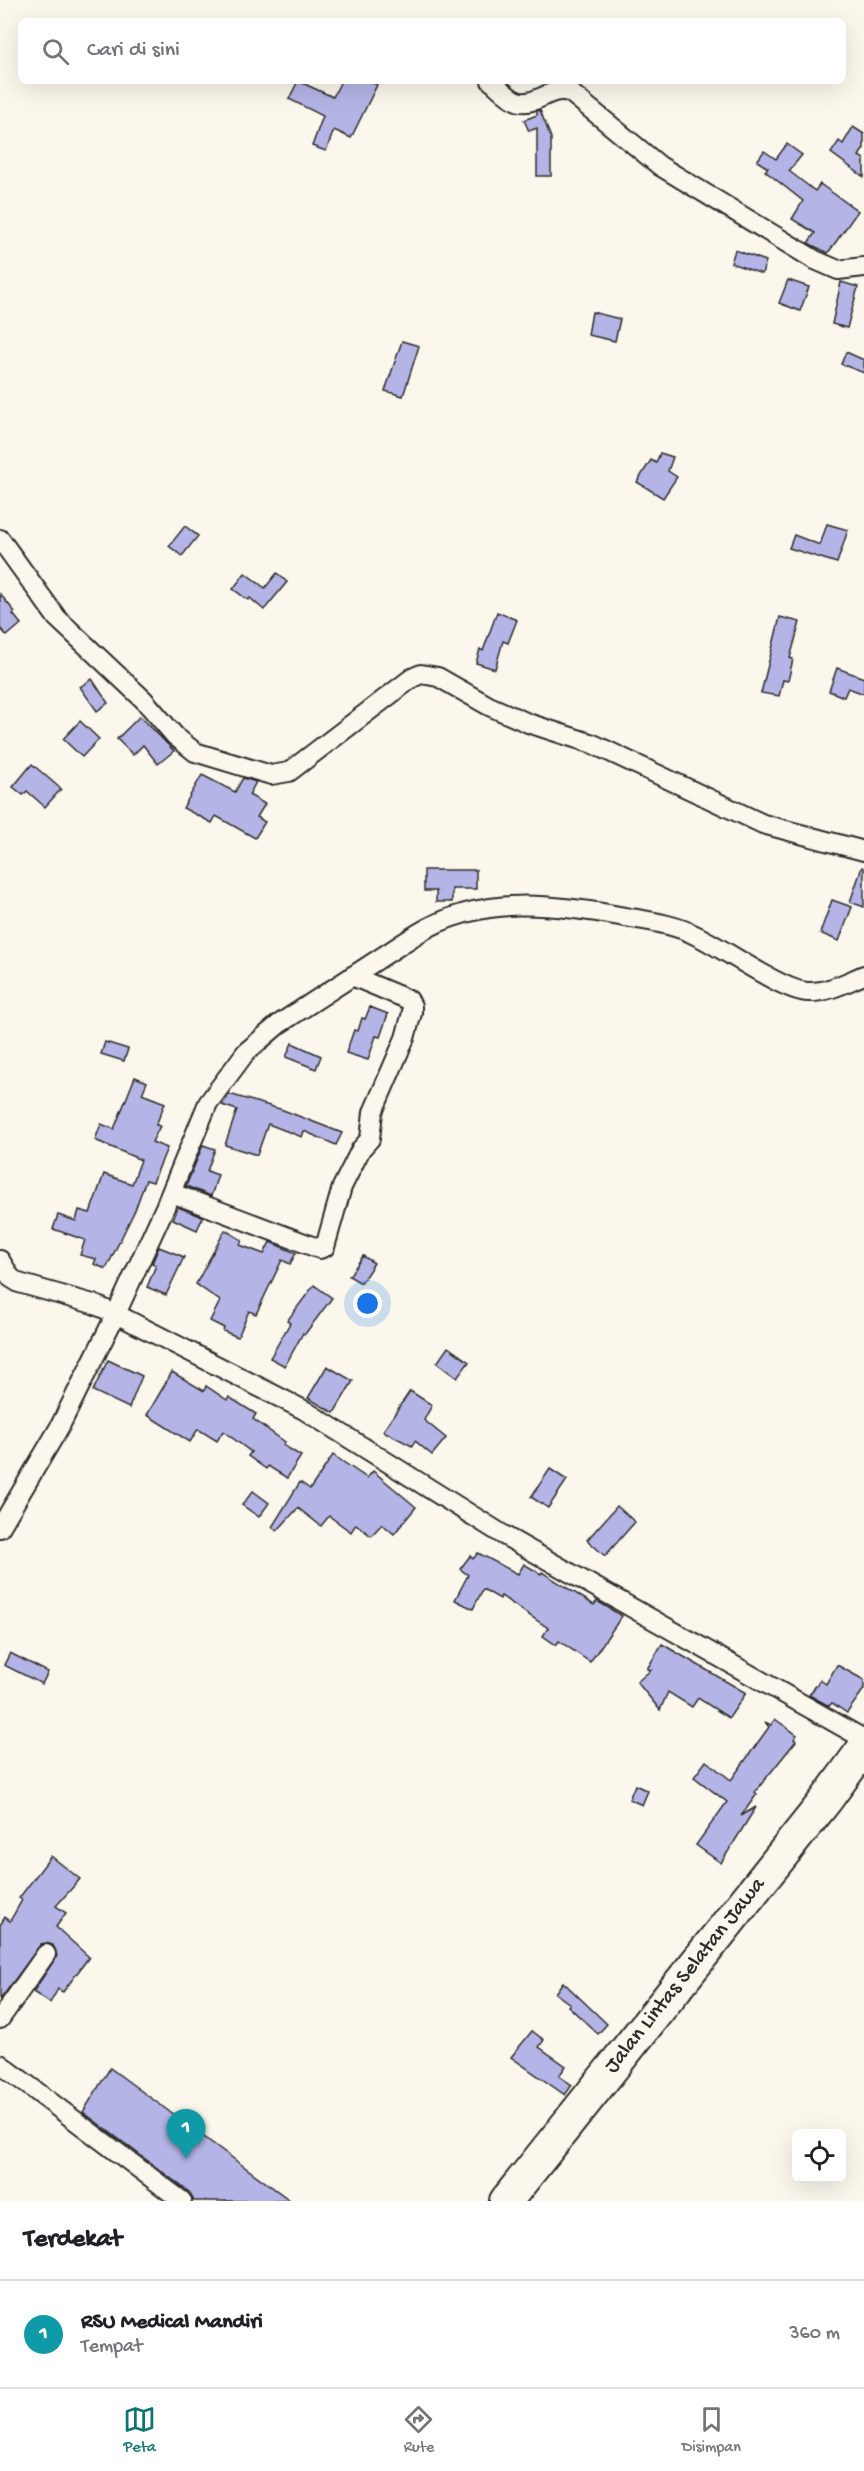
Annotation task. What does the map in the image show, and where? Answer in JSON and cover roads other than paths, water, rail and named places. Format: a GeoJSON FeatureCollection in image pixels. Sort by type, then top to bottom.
{"type":"FeatureCollection","features":[{"type":"Feature","properties":{"kind":"highway","name":"Jalan Lintas Selatan Jawa"},"geometry":{"type":"LineString","coordinates":[[506,2201],[826,1800],[864,1748]]}},
{"type":"Feature","properties":{"kind":"street"},"geometry":{"type":"LineString","coordinates":[[495,84],[516,101],[524,103],[558,90],[571,93],[660,166],[815,260],[838,270],[864,267]]}},
{"type":"Feature","properties":{"kind":"street"},"geometry":{"type":"LineString","coordinates":[[0,539],[57,618],[144,700],[175,736],[195,752],[271,775],[289,772],[412,678],[428,674],[452,684],[489,706],[528,723],[593,744],[763,824],[864,851]]}},
{"type":"Feature","properties":{"kind":"street"},"geometry":{"type":"LineString","coordinates":[[0,1528],[59,1428],[116,1314],[171,1193],[208,1103],[246,1052],[279,1024],[438,920],[471,911],[512,905],[571,908],[655,922],[693,933],[786,986],[806,993],[821,992],[864,975]]}},
{"type":"Feature","properties":{"kind":"street"},"geometry":{"type":"LineString","coordinates":[[171,1193],[320,1250],[325,1247],[342,1187],[361,1149],[370,1139],[373,1112],[405,1038],[412,1013],[410,1000],[352,976]]}},
{"type":"Feature","properties":{"kind":"street"},"geometry":{"type":"LineString","coordinates":[[0,1260],[11,1278],[20,1283],[93,1304],[116,1314],[304,1410],[505,1536],[864,1738]]}},
{"type":"Feature","properties":{"kind":"street"},"geometry":{"type":"LineString","coordinates":[[0,2019],[46,1954]]}},
{"type":"Feature","properties":{"kind":"street"},"geometry":{"type":"LineString","coordinates":[[0,2064],[182,2201]]}},
{"type":"Feature","properties":{"kind":"place","name":"RSU Medical Mandiri"},"geometry":{"type":"Point","coordinates":[186,2159]}}]}
